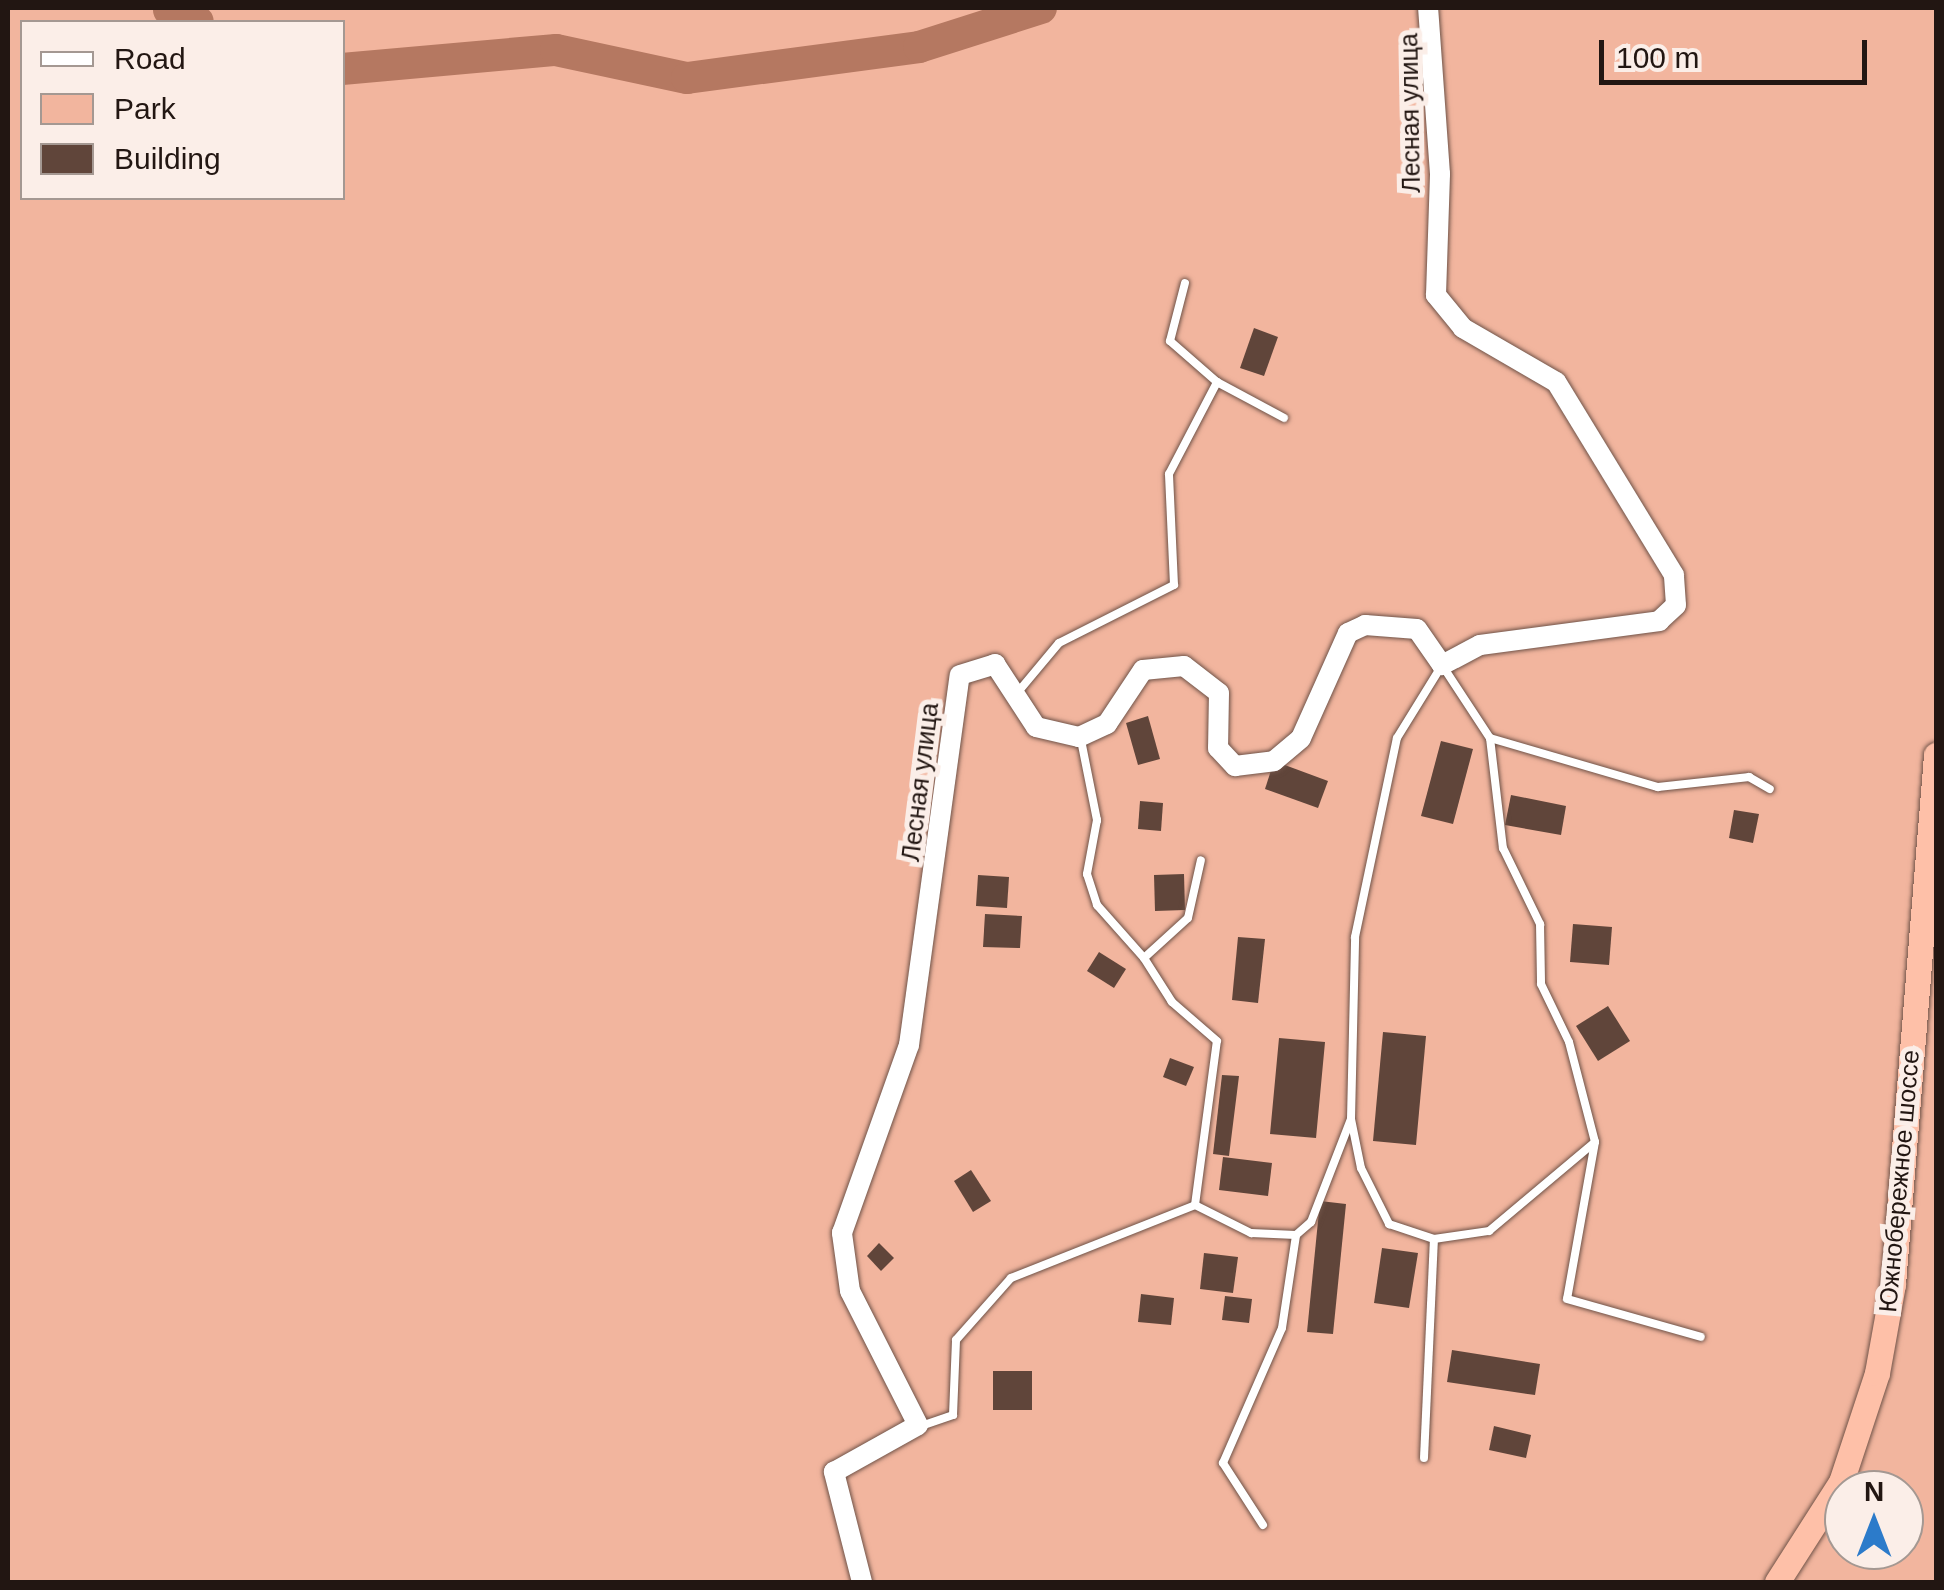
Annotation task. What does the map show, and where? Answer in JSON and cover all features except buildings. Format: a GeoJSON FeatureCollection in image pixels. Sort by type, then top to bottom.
{"type":"FeatureCollection","features":[{"type":"Feature","properties":{"kind":"highway","name":"Южнобережное шоссе"},"geometry":{"type":"LineString","coordinates":[[1777,1582],[1841,1482],[1876,1374],[1893,1284],[1936,755]]}},
{"type":"Feature","properties":{"kind":"highway","name":"Южнобережное шоссе"},"geometry":{"type":"LineString","coordinates":[[1861,1470],[1887,1398],[1905,1290],[1936,878]]}},
{"type":"Feature","properties":{"kind":"highway"},"geometry":{"type":"LineString","coordinates":[[1792,1582],[1824,1536]]}},
{"type":"Feature","properties":{"kind":"street","name":"Лесная улица"},"geometry":{"type":"LineString","coordinates":[[1428,8],[1436,29],[1436,295],[1463,328],[1556,382],[1678,596],[1659,621],[1480,646],[1442,665]]}},
{"type":"Feature","properties":{"kind":"street"},"geometry":{"type":"LineString","coordinates":[[1080,737],[1106,724],[1143,670],[1184,666],[1220,692],[1218,748],[1235,766],[1274,762],[1324,702],[1348,633],[1384,623],[1417,629],[1442,665]]}},
{"type":"Feature","properties":{"kind":"street","name":"Лесная улица"},"geometry":{"type":"LineString","coordinates":[[918,1425],[850,1292],[842,1233],[909,1045],[960,675],[995,664],[1018,692],[1036,726],[1080,737]]}},
{"type":"Feature","properties":{"kind":"street"},"geometry":{"type":"LineString","coordinates":[[862,1582],[834,1472],[918,1425]]}},
{"type":"Feature","properties":{"kind":"lane"},"geometry":{"type":"LineString","coordinates":[[1185,283],[1170,340],[1217,382],[1284,418]]}},
{"type":"Feature","properties":{"kind":"lane"},"geometry":{"type":"LineString","coordinates":[[1018,692],[1059,643],[1174,585],[1170,474],[1217,382]]}},
{"type":"Feature","properties":{"kind":"lane"},"geometry":{"type":"LineString","coordinates":[[1595,1142],[1489,1230],[1434,1239],[1389,1224],[1361,1168],[1351,1119],[1355,938],[1397,738],[1442,665],[1490,738],[1502,848],[1540,924],[1542,984],[1569,1042],[1595,1142],[1567,1299],[1702,1337]]}},
{"type":"Feature","properties":{"kind":"lane"},"geometry":{"type":"LineString","coordinates":[[1080,737],[1097,820],[1086,874],[1098,904],[1144,958],[1172,1002],[1217,1041],[1194,1205]]}},
{"type":"Feature","properties":{"kind":"lane"},"geometry":{"type":"LineString","coordinates":[[1490,738],[1658,788],[1749,777],[1770,789]]}},
{"type":"Feature","properties":{"kind":"lane"},"geometry":{"type":"LineString","coordinates":[[1144,958],[1188,918],[1200,860]]}},
{"type":"Feature","properties":{"kind":"lane"},"geometry":{"type":"LineString","coordinates":[[1263,1525],[1223,1463],[1282,1328],[1296,1235],[1311,1222],[1351,1119]]}},
{"type":"Feature","properties":{"kind":"lane"},"geometry":{"type":"LineString","coordinates":[[918,1425],[938,1427],[953,1415],[956,1340],[1010,1278],[1194,1205],[1252,1233],[1296,1235]]}},
{"type":"Feature","properties":{"kind":"lane"},"geometry":{"type":"LineString","coordinates":[[1424,1458],[1434,1239]]}},
{"type":"Feature","properties":{"kind":"green space"},"geometry":{"type":"Polygon","coordinates":[[[8,8],[1936,8],[1936,1582],[8,1582],[8,8]]]}},
{"type":"Feature","properties":{"kind":"waterway"},"geometry":{"type":"LineString","coordinates":[[345,69],[556,50],[687,78],[919,47],[1041,8]]}},
{"type":"Feature","properties":{"kind":"waterway"},"geometry":{"type":"LineString","coordinates":[[169,10],[193,20]]}}]}
